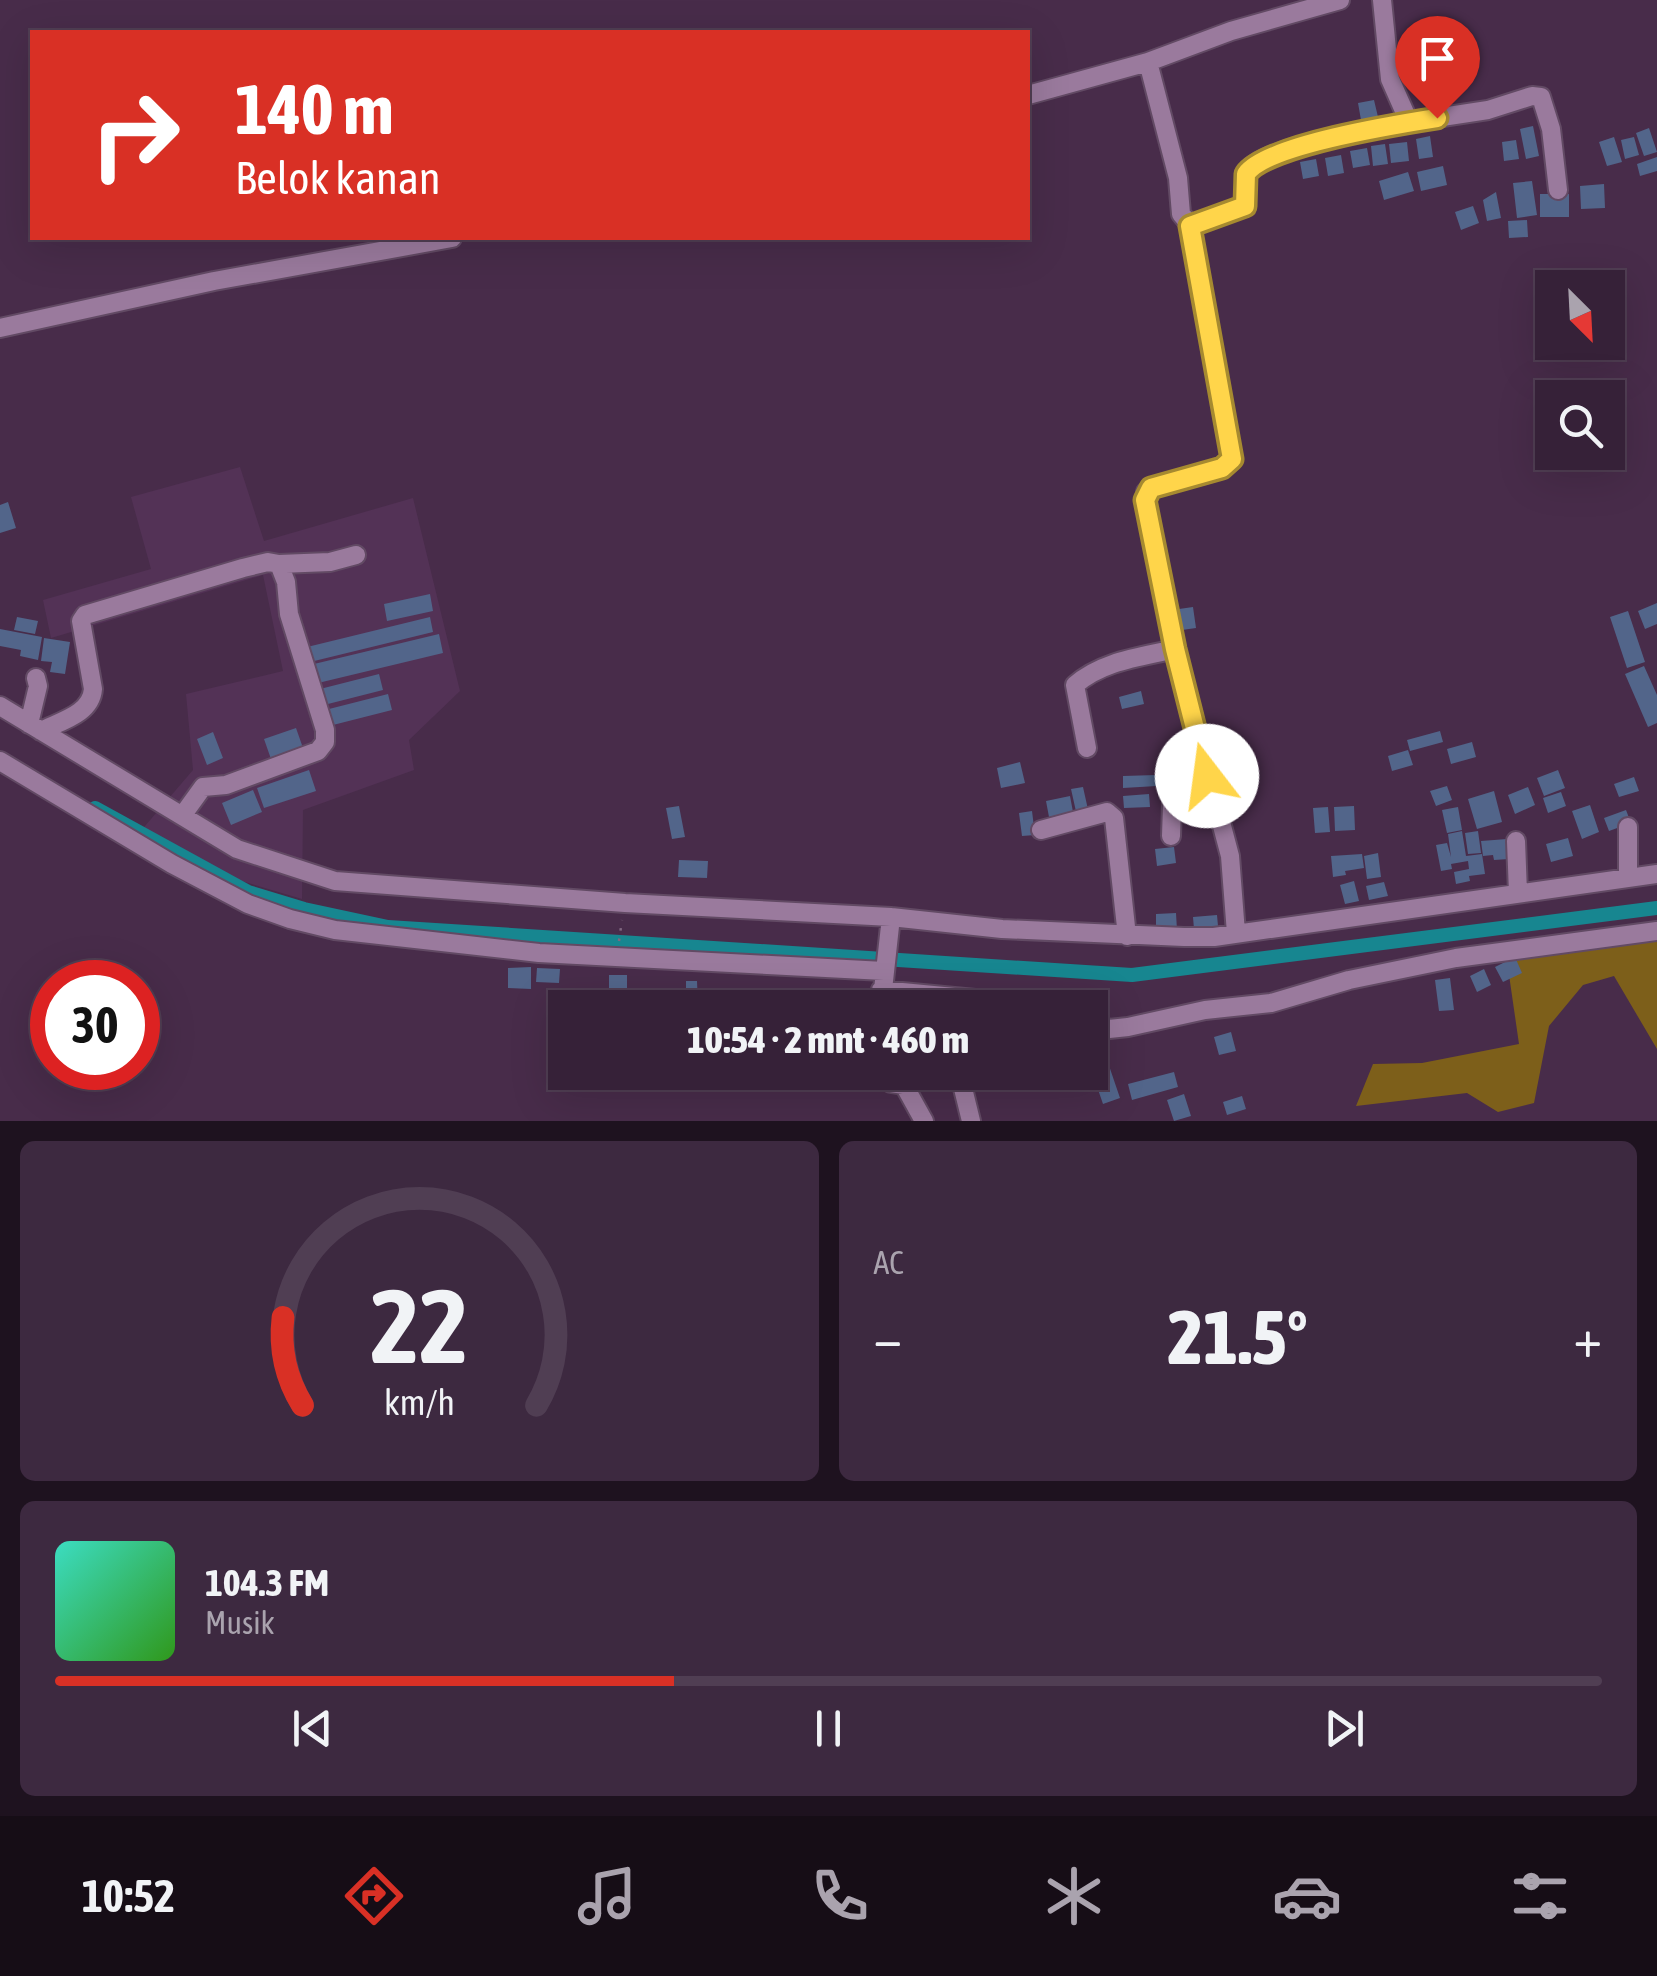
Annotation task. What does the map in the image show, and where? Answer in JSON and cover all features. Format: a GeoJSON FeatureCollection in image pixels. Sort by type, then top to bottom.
{"type":"FeatureCollection","features":[{"type":"Feature","properties":{"kind":"street"},"geometry":{"type":"LineString","coordinates":[[1030,94],[1148,62],[1230,31],[1340,0]]}},
{"type":"Feature","properties":{"kind":"street"},"geometry":{"type":"LineString","coordinates":[[1382,0],[1390,79],[1409,122]]}},
{"type":"Feature","properties":{"kind":"street"},"geometry":{"type":"LineString","coordinates":[[1148,62],[1171,148],[1181,214],[1190,226],[1232,459],[1222,468],[1158,485],[1146,492],[1145,500],[1175,649],[1230,856],[1236,933]]}},
{"type":"Feature","properties":{"kind":"street"},"geometry":{"type":"LineString","coordinates":[[1190,226],[1245,206],[1246,174],[1254,165],[1320,142],[1540,97],[1550,129],[1558,190]]}},
{"type":"Feature","properties":{"kind":"street"},"geometry":{"type":"LineString","coordinates":[[0,328],[214,281],[441,240]]}},
{"type":"Feature","properties":{"kind":"street"},"geometry":{"type":"LineString","coordinates":[[35,727],[87,708],[92,700],[80,622],[83,617],[268,562],[330,562],[356,555]]}},
{"type":"Feature","properties":{"kind":"street"},"geometry":{"type":"LineString","coordinates":[[182,816],[203,787],[226,785],[318,751],[325,742],[325,730],[289,614],[286,582],[278,564]]}},
{"type":"Feature","properties":{"kind":"street"},"geometry":{"type":"LineString","coordinates":[[1087,748],[1075,686],[1088,673],[1175,649]]}},
{"type":"Feature","properties":{"kind":"street"},"geometry":{"type":"LineString","coordinates":[[35,727],[36,678]]}},
{"type":"Feature","properties":{"kind":"street"},"geometry":{"type":"LineString","coordinates":[[0,706],[237,849],[334,881],[890,924],[1199,937],[1657,874]]}},
{"type":"Feature","properties":{"kind":"street"},"geometry":{"type":"LineString","coordinates":[[0,761],[172,864],[248,904],[290,920],[335,930],[540,953],[883,983],[890,924]]}},
{"type":"Feature","properties":{"kind":"street"},"geometry":{"type":"LineString","coordinates":[[1171,836],[1172,806],[1213,796]]}},
{"type":"Feature","properties":{"kind":"street"},"geometry":{"type":"LineString","coordinates":[[1041,830],[1107,812],[1114,818],[1127,936]]}},
{"type":"Feature","properties":{"kind":"street"},"geometry":{"type":"LineString","coordinates":[[1628,828],[1628,877]]}},
{"type":"Feature","properties":{"kind":"street"},"geometry":{"type":"LineString","coordinates":[[1516,841],[1518,893]]}},
{"type":"Feature","properties":{"kind":"street"},"geometry":{"type":"LineString","coordinates":[[1108,1029],[1205,1010],[1271,1003],[1349,980],[1456,958],[1657,931]]}},
{"type":"Feature","properties":{"kind":"street"},"geometry":{"type":"LineString","coordinates":[[907,1090],[924,1121]]}},
{"type":"Feature","properties":{"kind":"street"},"geometry":{"type":"LineString","coordinates":[[963,1090],[971,1121]]}},
{"type":"Feature","properties":{"kind":"path"},"geometry":{"type":"LineString","coordinates":[[618,949],[621,924]]}},
{"type":"Feature","properties":{"kind":"shaded area"},"geometry":{"type":"Polygon","coordinates":[[[240,467],[264,541],[413,498],[460,691],[409,740],[414,770],[303,810],[302,899],[208,871],[139,833],[193,770],[186,694],[283,671],[263,575],[51,638],[43,600],[151,569],[131,497],[240,467]]]}},
{"type":"Feature","properties":{"kind":"shaded area"},"geometry":{"type":"Polygon","coordinates":[[[1657,932],[1657,1049],[1614,976],[1583,985],[1549,1026],[1534,1103],[1498,1112],[1467,1093],[1356,1106],[1373,1064],[1422,1063],[1519,1044],[1505,947],[1657,932]]]}},
{"type":"Feature","properties":{"kind":"building"},"geometry":{"type":"Polygon","coordinates":[[[1374,100],[1378,117],[1361,120],[1358,103],[1374,100]]]}},
{"type":"Feature","properties":{"kind":"building"},"geometry":{"type":"Polygon","coordinates":[[[1533,126],[1539,156],[1526,159],[1520,129],[1533,126]]]}},
{"type":"Feature","properties":{"kind":"building"},"geometry":{"type":"Polygon","coordinates":[[[1649,128],[1657,152],[1644,156],[1636,133],[1649,128]]]}},
{"type":"Feature","properties":{"kind":"building"},"geometry":{"type":"Polygon","coordinates":[[[1430,136],[1433,157],[1419,159],[1416,139],[1430,136]]]}},
{"type":"Feature","properties":{"kind":"building"},"geometry":{"type":"Polygon","coordinates":[[[1614,137],[1622,162],[1607,166],[1599,142],[1614,137]]]}},
{"type":"Feature","properties":{"kind":"building"},"geometry":{"type":"Polygon","coordinates":[[[1634,137],[1639,155],[1625,159],[1621,140],[1634,137]]]}},
{"type":"Feature","properties":{"kind":"building"},"geometry":{"type":"Polygon","coordinates":[[[1516,140],[1519,159],[1504,161],[1502,142],[1516,140]]]}},
{"type":"Feature","properties":{"kind":"building"},"geometry":{"type":"Polygon","coordinates":[[[1407,142],[1409,161],[1391,163],[1389,144],[1407,142]]]}},
{"type":"Feature","properties":{"kind":"building"},"geometry":{"type":"Polygon","coordinates":[[[1385,144],[1388,164],[1373,166],[1371,146],[1385,144]]]}},
{"type":"Feature","properties":{"kind":"building"},"geometry":{"type":"Polygon","coordinates":[[[1367,148],[1370,165],[1353,168],[1350,151],[1367,148]]]}},
{"type":"Feature","properties":{"kind":"building"},"geometry":{"type":"Polygon","coordinates":[[[1341,155],[1344,173],[1328,176],[1325,158],[1341,155]]]}},
{"type":"Feature","properties":{"kind":"building"},"geometry":{"type":"Polygon","coordinates":[[[1657,157],[1657,171],[1640,176],[1637,164],[1657,157]]]}},
{"type":"Feature","properties":{"kind":"building"},"geometry":{"type":"Polygon","coordinates":[[[1316,159],[1319,176],[1303,179],[1300,162],[1316,159]]]}},
{"type":"Feature","properties":{"kind":"building"},"geometry":{"type":"Polygon","coordinates":[[[1443,166],[1447,185],[1421,191],[1417,172],[1443,166]]]}},
{"type":"Feature","properties":{"kind":"building"},"geometry":{"type":"Polygon","coordinates":[[[1408,172],[1414,191],[1384,200],[1379,181],[1408,172]]]}},
{"type":"Feature","properties":{"kind":"building"},"geometry":{"type":"Polygon","coordinates":[[[1532,181],[1537,215],[1517,218],[1513,183],[1532,181]]]}},
{"type":"Feature","properties":{"kind":"building"},"geometry":{"type":"Polygon","coordinates":[[[1604,184],[1605,208],[1581,209],[1580,186],[1604,184]]]}},
{"type":"Feature","properties":{"kind":"building"},"geometry":{"type":"Polygon","coordinates":[[[1496,192],[1501,218],[1487,221],[1483,200],[1496,192]]]}},
{"type":"Feature","properties":{"kind":"building"},"geometry":{"type":"Polygon","coordinates":[[[1540,194],[1569,194],[1569,217],[1540,217],[1540,194]]]}},
{"type":"Feature","properties":{"kind":"building"},"geometry":{"type":"Polygon","coordinates":[[[1473,206],[1479,223],[1461,230],[1455,212],[1473,206]]]}},
{"type":"Feature","properties":{"kind":"building"},"geometry":{"type":"Polygon","coordinates":[[[1527,220],[1528,237],[1509,238],[1508,221],[1527,220]]]}},
{"type":"Feature","properties":{"kind":"building"},"geometry":{"type":"Polygon","coordinates":[[[8,502],[16,528],[0,533],[0,505],[8,502]]]}},
{"type":"Feature","properties":{"kind":"building"},"geometry":{"type":"Polygon","coordinates":[[[430,594],[433,611],[387,621],[384,604],[430,594]]]}},
{"type":"Feature","properties":{"kind":"building"},"geometry":{"type":"Polygon","coordinates":[[[1657,603],[1657,624],[1645,629],[1638,611],[1657,603]]]}},
{"type":"Feature","properties":{"kind":"building"},"geometry":{"type":"Polygon","coordinates":[[[1193,607],[1196,628],[1182,630],[1179,609],[1193,607]]]}},
{"type":"Feature","properties":{"kind":"building"},"geometry":{"type":"Polygon","coordinates":[[[1628,611],[1645,662],[1627,668],[1610,617],[1628,611]]]}},
{"type":"Feature","properties":{"kind":"building"},"geometry":{"type":"Polygon","coordinates":[[[17,617],[38,621],[35,634],[14,630],[17,617]]]}},
{"type":"Feature","properties":{"kind":"building"},"geometry":{"type":"Polygon","coordinates":[[[430,617],[433,632],[306,663],[303,648],[430,617]]]}},
{"type":"Feature","properties":{"kind":"building"},"geometry":{"type":"Polygon","coordinates":[[[0,629],[42,637],[38,660],[20,656],[21,650],[0,646],[0,629]]]}},
{"type":"Feature","properties":{"kind":"building"},"geometry":{"type":"Polygon","coordinates":[[[439,634],[443,653],[318,683],[314,664],[439,634]]]}},
{"type":"Feature","properties":{"kind":"building"},"geometry":{"type":"Polygon","coordinates":[[[44,638],[70,642],[65,674],[50,672],[52,662],[41,661],[44,638]]]}},
{"type":"Feature","properties":{"kind":"building"},"geometry":{"type":"Polygon","coordinates":[[[1644,666],[1657,695],[1657,723],[1648,727],[1625,674],[1644,666]]]}},
{"type":"Feature","properties":{"kind":"building"},"geometry":{"type":"Polygon","coordinates":[[[379,674],[383,690],[324,705],[320,689],[379,674]]]}},
{"type":"Feature","properties":{"kind":"building"},"geometry":{"type":"Polygon","coordinates":[[[1141,691],[1144,704],[1122,709],[1119,697],[1141,691]]]}},
{"type":"Feature","properties":{"kind":"building"},"geometry":{"type":"Polygon","coordinates":[[[388,694],[392,710],[333,725],[329,709],[388,694]]]}},
{"type":"Feature","properties":{"kind":"building"},"geometry":{"type":"Polygon","coordinates":[[[296,728],[303,748],[271,759],[264,739],[296,728]]]}},
{"type":"Feature","properties":{"kind":"building"},"geometry":{"type":"Polygon","coordinates":[[[1440,731],[1443,742],[1410,751],[1407,740],[1440,731]]]}},
{"type":"Feature","properties":{"kind":"building"},"geometry":{"type":"Polygon","coordinates":[[[213,732],[223,758],[207,765],[197,739],[213,732]]]}},
{"type":"Feature","properties":{"kind":"building"},"geometry":{"type":"Polygon","coordinates":[[[1472,742],[1476,757],[1451,764],[1447,749],[1472,742]]]}},
{"type":"Feature","properties":{"kind":"building"},"geometry":{"type":"Polygon","coordinates":[[[1408,750],[1413,765],[1392,771],[1388,756],[1408,750]]]}},
{"type":"Feature","properties":{"kind":"building"},"geometry":{"type":"Polygon","coordinates":[[[1020,762],[1025,783],[1001,788],[997,768],[1020,762]]]}},
{"type":"Feature","properties":{"kind":"building"},"geometry":{"type":"Polygon","coordinates":[[[309,770],[316,791],[264,808],[257,788],[309,770]]]}},
{"type":"Feature","properties":{"kind":"building"},"geometry":{"type":"Polygon","coordinates":[[[1558,770],[1565,788],[1544,796],[1537,778],[1558,770]]]}},
{"type":"Feature","properties":{"kind":"building"},"geometry":{"type":"Polygon","coordinates":[[[1156,775],[1157,786],[1123,788],[1123,776],[1156,775]]]}},
{"type":"Feature","properties":{"kind":"building"},"geometry":{"type":"Polygon","coordinates":[[[1634,777],[1639,791],[1619,797],[1614,784],[1634,777]]]}},
{"type":"Feature","properties":{"kind":"building"},"geometry":{"type":"Polygon","coordinates":[[[1447,786],[1452,800],[1436,806],[1430,791],[1447,786]]]}},
{"type":"Feature","properties":{"kind":"building"},"geometry":{"type":"Polygon","coordinates":[[[1083,787],[1089,814],[1077,816],[1071,789],[1083,787]]]}},
{"type":"Feature","properties":{"kind":"building"},"geometry":{"type":"Polygon","coordinates":[[[1528,787],[1535,805],[1515,814],[1508,795],[1528,787]]]}},
{"type":"Feature","properties":{"kind":"building"},"geometry":{"type":"Polygon","coordinates":[[[253,790],[262,812],[231,825],[222,803],[253,790]]]}},
{"type":"Feature","properties":{"kind":"building"},"geometry":{"type":"Polygon","coordinates":[[[1494,791],[1502,822],[1477,829],[1468,799],[1494,791]]]}},
{"type":"Feature","properties":{"kind":"building"},"geometry":{"type":"Polygon","coordinates":[[[1561,792],[1566,806],[1548,813],[1543,798],[1561,792]]]}},
{"type":"Feature","properties":{"kind":"building"},"geometry":{"type":"Polygon","coordinates":[[[1149,794],[1150,807],[1124,808],[1123,796],[1149,794]]]}},
{"type":"Feature","properties":{"kind":"building"},"geometry":{"type":"Polygon","coordinates":[[[1070,796],[1073,812],[1049,817],[1046,801],[1070,796]]]}},
{"type":"Feature","properties":{"kind":"building"},"geometry":{"type":"Polygon","coordinates":[[[1590,805],[1599,832],[1582,839],[1572,811],[1590,805]]]}},
{"type":"Feature","properties":{"kind":"building"},"geometry":{"type":"Polygon","coordinates":[[[679,806],[685,837],[672,839],[666,808],[679,806]]]}},
{"type":"Feature","properties":{"kind":"building"},"geometry":{"type":"Polygon","coordinates":[[[1354,806],[1355,830],[1335,831],[1334,807],[1354,806]]]}},
{"type":"Feature","properties":{"kind":"building"},"geometry":{"type":"Polygon","coordinates":[[[1328,807],[1330,832],[1315,833],[1313,808],[1328,807]]]}},
{"type":"Feature","properties":{"kind":"building"},"geometry":{"type":"Polygon","coordinates":[[[1458,807],[1462,830],[1447,833],[1442,810],[1458,807]]]}},
{"type":"Feature","properties":{"kind":"building"},"geometry":{"type":"Polygon","coordinates":[[[1626,810],[1631,823],[1609,831],[1604,818],[1626,810]]]}},
{"type":"Feature","properties":{"kind":"building"},"geometry":{"type":"Polygon","coordinates":[[[1032,811],[1035,835],[1022,836],[1019,813],[1032,811]]]}},
{"type":"Feature","properties":{"kind":"building"},"geometry":{"type":"Polygon","coordinates":[[[1462,831],[1466,856],[1482,854],[1485,874],[1469,876],[1470,881],[1456,884],[1454,872],[1469,869],[1468,861],[1451,864],[1452,869],[1441,871],[1436,845],[1447,843],[1451,857],[1448,834],[1462,831]]]}},
{"type":"Feature","properties":{"kind":"building"},"geometry":{"type":"Polygon","coordinates":[[[1478,831],[1481,853],[1468,854],[1465,833],[1478,831]]]}},
{"type":"Feature","properties":{"kind":"building"},"geometry":{"type":"Polygon","coordinates":[[[1568,838],[1573,856],[1551,862],[1546,844],[1568,838]]]}},
{"type":"Feature","properties":{"kind":"building"},"geometry":{"type":"Polygon","coordinates":[[[1507,839],[1509,859],[1483,856],[1481,841],[1507,839]]]}},
{"type":"Feature","properties":{"kind":"building"},"geometry":{"type":"Polygon","coordinates":[[[1174,847],[1176,863],[1157,866],[1155,849],[1174,847]]]}},
{"type":"Feature","properties":{"kind":"building"},"geometry":{"type":"Polygon","coordinates":[[[1378,853],[1381,877],[1367,879],[1364,856],[1378,853]]]}},
{"type":"Feature","properties":{"kind":"building"},"geometry":{"type":"Polygon","coordinates":[[[1362,854],[1364,868],[1333,877],[1331,856],[1362,854]]]}},
{"type":"Feature","properties":{"kind":"building"},"geometry":{"type":"Polygon","coordinates":[[[679,860],[708,861],[707,878],[678,877],[679,860]]]}},
{"type":"Feature","properties":{"kind":"building"},"geometry":{"type":"Polygon","coordinates":[[[1354,881],[1359,901],[1345,904],[1340,885],[1354,881]]]}},
{"type":"Feature","properties":{"kind":"building"},"geometry":{"type":"Polygon","coordinates":[[[1384,882],[1388,896],[1369,900],[1366,886],[1384,882]]]}},
{"type":"Feature","properties":{"kind":"building"},"geometry":{"type":"Polygon","coordinates":[[[1176,913],[1177,930],[1156,931],[1156,914],[1176,913]]]}},
{"type":"Feature","properties":{"kind":"building"},"geometry":{"type":"Polygon","coordinates":[[[1217,915],[1218,926],[1194,929],[1193,917],[1217,915]]]}},
{"type":"Feature","properties":{"kind":"building"},"geometry":{"type":"Polygon","coordinates":[[[1515,957],[1522,973],[1503,982],[1495,967],[1515,957]]]}},
{"type":"Feature","properties":{"kind":"building"},"geometry":{"type":"Polygon","coordinates":[[[531,967],[531,989],[508,988],[508,968],[531,967]]]}},
{"type":"Feature","properties":{"kind":"building"},"geometry":{"type":"Polygon","coordinates":[[[537,968],[560,969],[559,983],[536,982],[537,968]]]}},
{"type":"Feature","properties":{"kind":"building"},"geometry":{"type":"Polygon","coordinates":[[[1484,969],[1491,985],[1477,992],[1470,976],[1484,969]]]}},
{"type":"Feature","properties":{"kind":"building"},"geometry":{"type":"Polygon","coordinates":[[[609,975],[627,975],[627,990],[609,990],[609,975]]]}},
{"type":"Feature","properties":{"kind":"building"},"geometry":{"type":"Polygon","coordinates":[[[1450,978],[1454,1010],[1439,1011],[1435,980],[1450,978]]]}},
{"type":"Feature","properties":{"kind":"building"},"geometry":{"type":"Polygon","coordinates":[[[686,981],[697,981],[697,990],[686,990],[686,981]]]}},
{"type":"Feature","properties":{"kind":"building"},"geometry":{"type":"Polygon","coordinates":[[[1231,1032],[1236,1051],[1219,1055],[1214,1037],[1231,1032]]]}},
{"type":"Feature","properties":{"kind":"building"},"geometry":{"type":"Polygon","coordinates":[[[1108,1063],[1120,1098],[1103,1104],[1098,1090],[1108,1090],[1108,1063]]]}},
{"type":"Feature","properties":{"kind":"building"},"geometry":{"type":"Polygon","coordinates":[[[1174,1072],[1178,1087],[1132,1100],[1128,1084],[1174,1072]]]}},
{"type":"Feature","properties":{"kind":"building"},"geometry":{"type":"Polygon","coordinates":[[[1184,1094],[1191,1116],[1174,1121],[1167,1100],[1184,1094]]]}},
{"type":"Feature","properties":{"kind":"building"},"geometry":{"type":"Polygon","coordinates":[[[1242,1096],[1246,1109],[1227,1115],[1223,1102],[1242,1096]]]}},
{"type":"Feature","properties":{"kind":"waterway"},"geometry":{"type":"LineString","coordinates":[[95,808],[248,892],[388,927],[1132,975],[1657,908]]}},
{"type":"Feature","properties":{"kind":"route"},"geometry":{"type":"LineString","coordinates":[[1207,776],[1175,649],[1145,500],[1151,488],[1222,468],[1232,459],[1190,226],[1245,206],[1246,174],[1254,165],[1278,154],[1352,134],[1437,118]]}}]}
